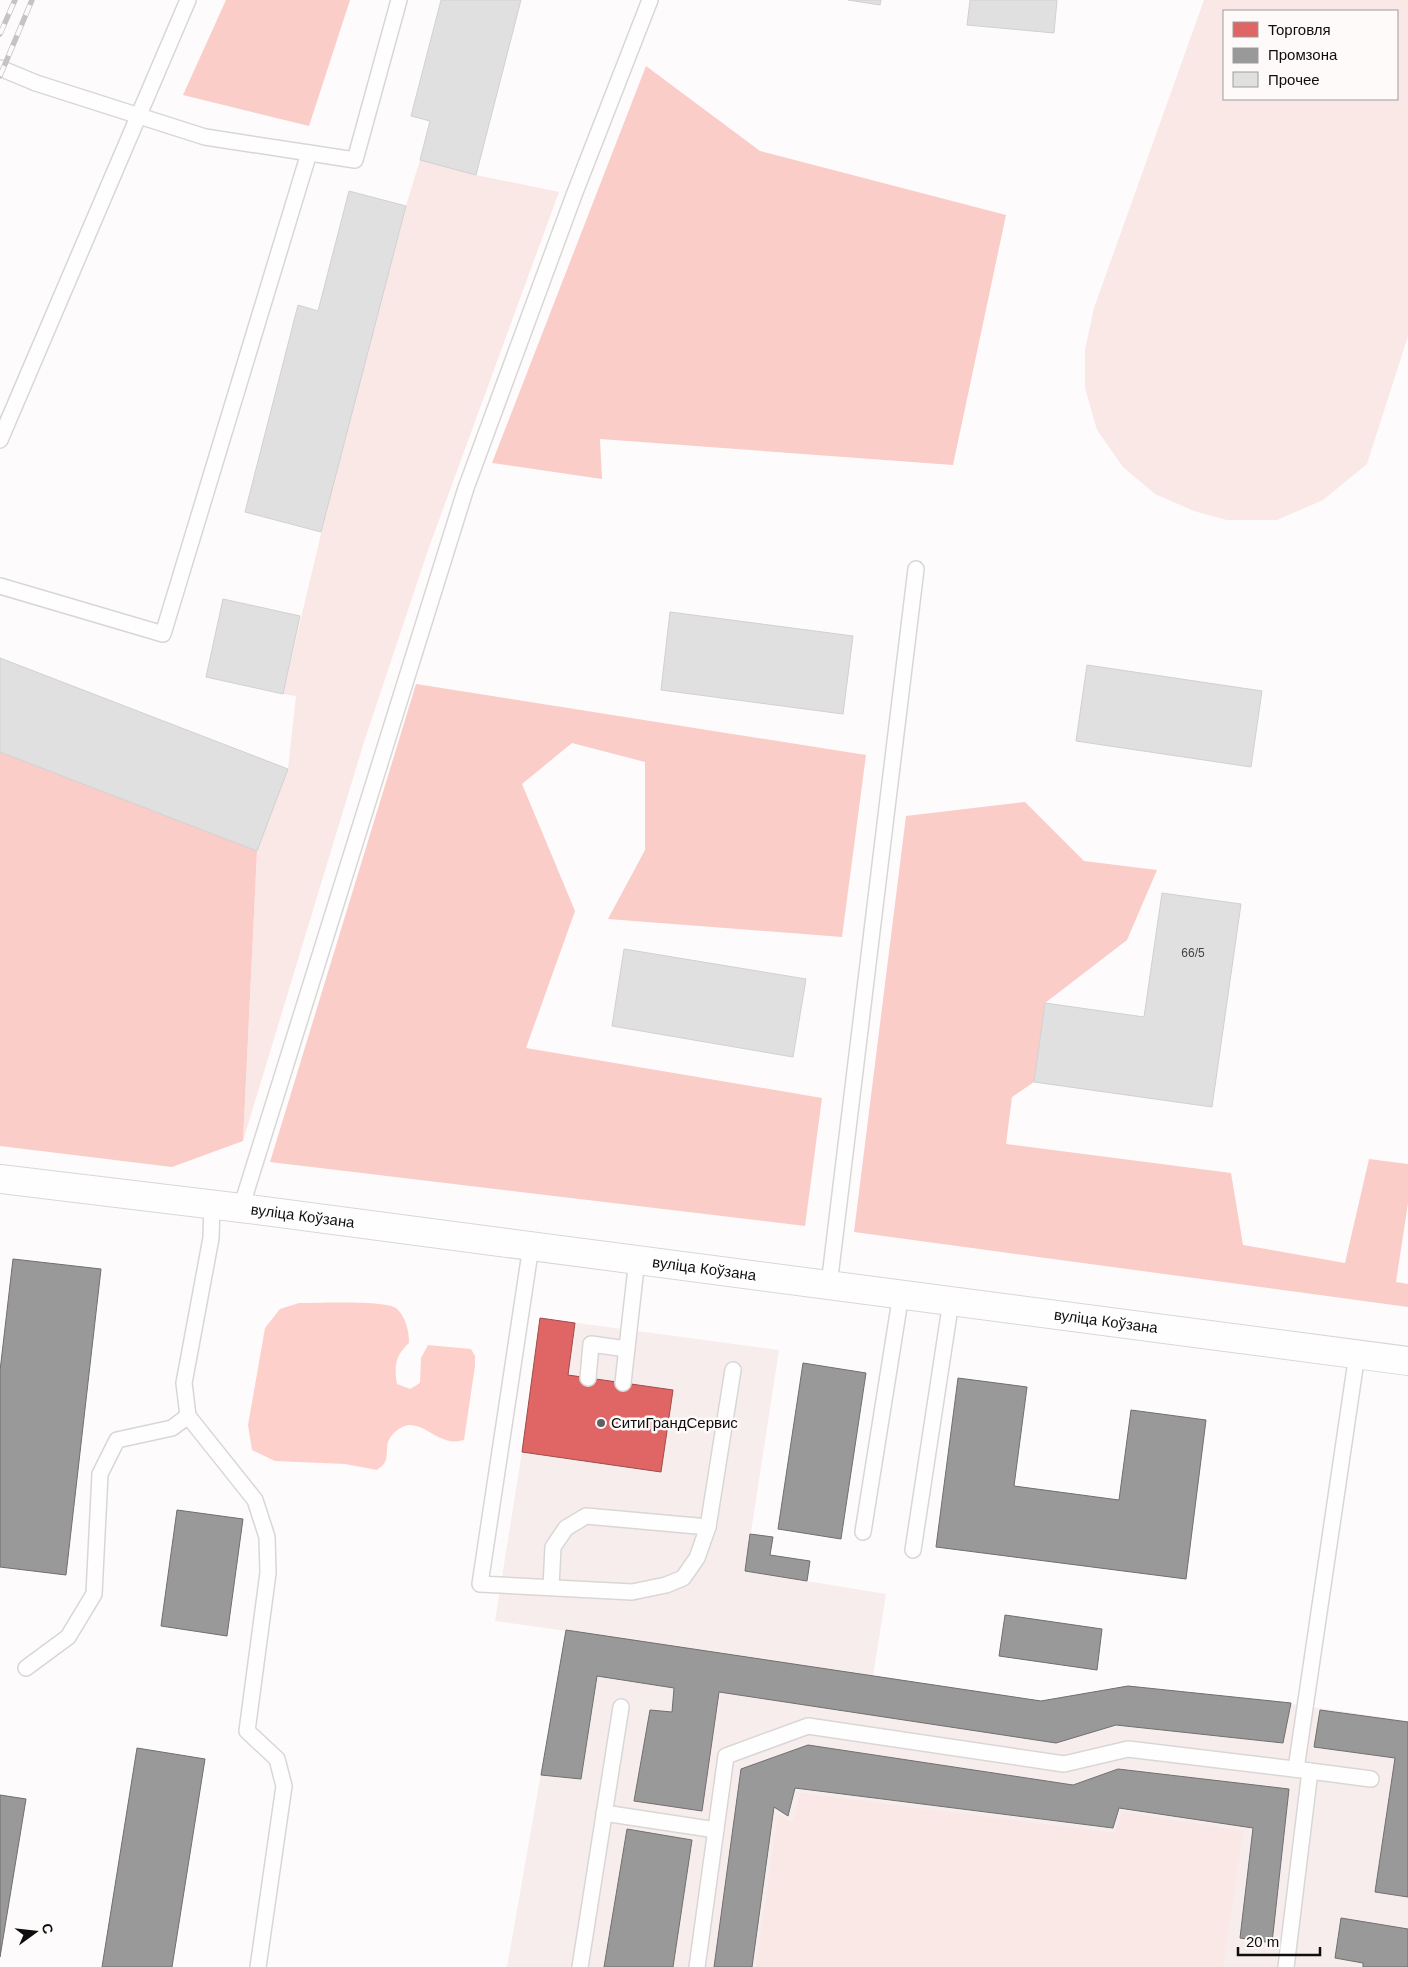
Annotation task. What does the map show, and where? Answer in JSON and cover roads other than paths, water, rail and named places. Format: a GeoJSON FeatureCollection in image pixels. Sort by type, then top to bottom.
{"type":"FeatureCollection","features":[{"type":"Feature","properties":{"kind":"street","name":"вуліца Коўзана"},"geometry":{"type":"LineString","coordinates":[[0,1178],[637,1259],[1408,1361]]}},
{"type":"Feature","properties":{"kind":"lane"},"geometry":{"type":"LineString","coordinates":[[0,440],[188,0]]}},
{"type":"Feature","properties":{"kind":"lane"},"geometry":{"type":"LineString","coordinates":[[0,68],[36,83],[205,137],[354,160],[399,0]]}},
{"type":"Feature","properties":{"kind":"lane"},"geometry":{"type":"LineString","coordinates":[[241,1208],[466,488],[570,204],[650,0]]}},
{"type":"Feature","properties":{"kind":"lane"},"geometry":{"type":"LineString","coordinates":[[0,586],[164,634],[308,153]]}},
{"type":"Feature","properties":{"kind":"lane"},"geometry":{"type":"LineString","coordinates":[[829,1285],[916,569]]}},
{"type":"Feature","properties":{"kind":"lane"},"geometry":{"type":"LineString","coordinates":[[212,1204],[211,1238],[184,1383],[188,1416],[255,1500],[267,1537],[268,1573],[247,1731],[277,1759],[284,1786],[258,1967]]}},
{"type":"Feature","properties":{"kind":"lane"},"geometry":{"type":"LineString","coordinates":[[531,1246],[480,1584],[632,1592],[666,1585],[683,1578],[697,1558],[708,1527],[733,1370]]}},
{"type":"Feature","properties":{"kind":"lane"},"geometry":{"type":"LineString","coordinates":[[624,1383],[637,1259]]}},
{"type":"Feature","properties":{"kind":"lane"},"geometry":{"type":"LineString","coordinates":[[863,1532],[901,1294]]}},
{"type":"Feature","properties":{"kind":"lane"},"geometry":{"type":"LineString","coordinates":[[913,1550],[951,1301]]}},
{"type":"Feature","properties":{"kind":"lane"},"geometry":{"type":"LineString","coordinates":[[588,1378],[591,1344],[627,1349]]}},
{"type":"Feature","properties":{"kind":"lane"},"geometry":{"type":"LineString","coordinates":[[1286,1967],[1303,1770],[1357,1354]]}},
{"type":"Feature","properties":{"kind":"lane"},"geometry":{"type":"LineString","coordinates":[[26,1668],[68,1637],[94,1594],[100,1474],[117,1440],[172,1428],[188,1416]]}},
{"type":"Feature","properties":{"kind":"lane"},"geometry":{"type":"LineString","coordinates":[[551,1587],[553,1546],[566,1528],[586,1516],[708,1527]]}},
{"type":"Feature","properties":{"kind":"lane"},"geometry":{"type":"LineString","coordinates":[[580,1967],[621,1707]]}},
{"type":"Feature","properties":{"kind":"lane"},"geometry":{"type":"LineString","coordinates":[[697,1967],[726,1756],[808,1726],[1064,1764],[1128,1750],[1371,1779]]}},
{"type":"Feature","properties":{"kind":"lane"},"geometry":{"type":"LineString","coordinates":[[604,1813],[716,1830]]}},
{"type":"Feature","properties":{"kind":"railway"},"geometry":{"type":"LineString","coordinates":[[0,34],[15,0]]}},
{"type":"Feature","properties":{"kind":"railway"},"geometry":{"type":"LineString","coordinates":[[0,76],[32,0]]}},
{"type":"Feature","properties":{"kind":"place","name":"СитиГрандСервис"},"geometry":{"type":"Point","coordinates":[601,1423]}}]}
